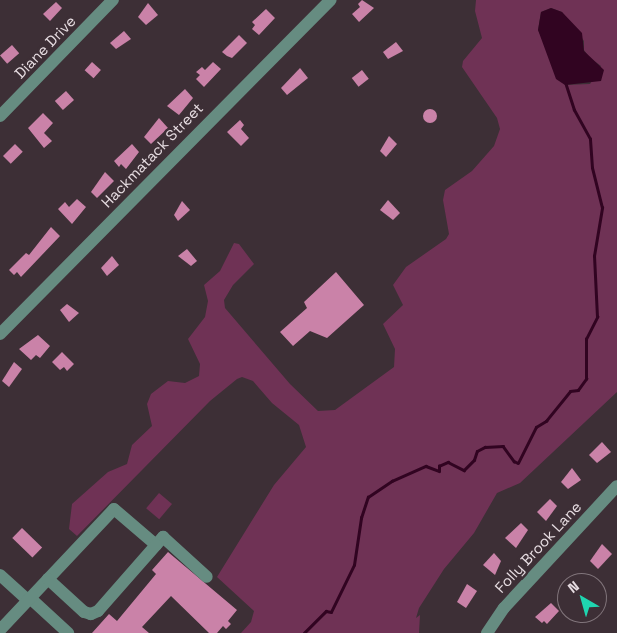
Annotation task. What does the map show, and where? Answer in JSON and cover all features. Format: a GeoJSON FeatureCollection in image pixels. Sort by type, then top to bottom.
{"type":"FeatureCollection","features":[{"type":"Feature","properties":{"kind":"street","name":"Diane Drive"},"geometry":{"type":"LineString","coordinates":[[0,116],[112,0]]}},
{"type":"Feature","properties":{"kind":"street","name":"Hackmatack Street"},"geometry":{"type":"LineString","coordinates":[[0,334],[330,0]]}},
{"type":"Feature","properties":{"kind":"street","name":"Folly Brook Lane"},"geometry":{"type":"LineString","coordinates":[[487,633],[504,608],[617,486]]}},
{"type":"Feature","properties":{"kind":"street"},"geometry":{"type":"LineString","coordinates":[[0,630],[114,509],[156,545]]}},
{"type":"Feature","properties":{"kind":"street"},"geometry":{"type":"LineString","coordinates":[[48,579],[84,612],[91,614],[98,611],[163,537],[207,577]]}},
{"type":"Feature","properties":{"kind":"street"},"geometry":{"type":"LineString","coordinates":[[0,575],[68,633]]}},
{"type":"Feature","properties":{"kind":"shaded area"},"geometry":{"type":"Polygon","coordinates":[[[476,0],[617,0],[617,392],[520,483],[497,493],[474,533],[444,569],[419,608],[416,618],[420,615],[419,633],[241,633],[251,622],[254,611],[217,577],[274,485],[306,447],[299,425],[272,403],[253,381],[242,377],[237,379],[210,401],[77,536],[69,529],[72,504],[108,472],[127,464],[132,445],[152,426],[147,404],[151,394],[168,381],[185,383],[199,376],[200,364],[188,339],[205,317],[208,301],[204,285],[220,271],[234,243],[239,244],[254,264],[233,285],[224,300],[225,308],[290,384],[318,411],[335,410],[394,367],[395,349],[383,324],[403,305],[393,285],[406,267],[446,239],[449,234],[443,200],[445,190],[472,171],[494,146],[500,129],[497,118],[462,67],[463,61],[482,38],[475,11],[476,0]],[[551,8],[541,12],[538,30],[565,85],[590,84],[601,66],[589,57],[584,50],[584,41],[562,12],[551,8]]]}},
{"type":"Feature","properties":{"kind":"shaded area"},"geometry":{"type":"Polygon","coordinates":[[[551,8],[562,12],[582,33],[584,51],[604,70],[601,81],[565,85],[556,79],[538,30],[541,12],[551,8]]]}},
{"type":"Feature","properties":{"kind":"shaded area"},"geometry":{"type":"Polygon","coordinates":[[[159,493],[172,504],[159,519],[146,508],[159,493]]]}},
{"type":"Feature","properties":{"kind":"building"},"geometry":{"type":"Polygon","coordinates":[[[362,0],[374,8],[359,22],[352,14],[360,7],[358,4],[362,0]]]}},
{"type":"Feature","properties":{"kind":"building"},"geometry":{"type":"Polygon","coordinates":[[[56,2],[62,8],[50,21],[43,14],[56,2]]]}},
{"type":"Feature","properties":{"kind":"building"},"geometry":{"type":"Polygon","coordinates":[[[148,3],[158,15],[146,25],[138,17],[148,3]]]}},
{"type":"Feature","properties":{"kind":"building"},"geometry":{"type":"Polygon","coordinates":[[[266,9],[275,18],[259,35],[252,29],[255,25],[252,22],[266,9]]]}},
{"type":"Feature","properties":{"kind":"building"},"geometry":{"type":"Polygon","coordinates":[[[124,31],[131,39],[116,49],[110,43],[124,31]]]}},
{"type":"Feature","properties":{"kind":"building"},"geometry":{"type":"Polygon","coordinates":[[[239,35],[247,43],[232,58],[227,56],[222,52],[239,35]]]}},
{"type":"Feature","properties":{"kind":"building"},"geometry":{"type":"Polygon","coordinates":[[[396,42],[403,51],[388,59],[383,52],[396,42]]]}},
{"type":"Feature","properties":{"kind":"building"},"geometry":{"type":"Polygon","coordinates":[[[12,45],[19,53],[7,64],[0,55],[12,45]]]}},
{"type":"Feature","properties":{"kind":"building"},"geometry":{"type":"Polygon","coordinates":[[[92,62],[101,70],[94,78],[85,70],[92,62]]]}},
{"type":"Feature","properties":{"kind":"building"},"geometry":{"type":"Polygon","coordinates":[[[213,62],[221,69],[204,87],[196,79],[200,75],[196,72],[202,67],[205,70],[213,62]]]}},
{"type":"Feature","properties":{"kind":"building"},"geometry":{"type":"Polygon","coordinates":[[[300,68],[308,78],[287,95],[281,88],[300,68]]]}},
{"type":"Feature","properties":{"kind":"building"},"geometry":{"type":"Polygon","coordinates":[[[362,70],[369,79],[359,87],[352,78],[362,70]]]}},
{"type":"Feature","properties":{"kind":"building"},"geometry":{"type":"Polygon","coordinates":[[[185,89],[193,98],[179,115],[167,106],[185,89]]]}},
{"type":"Feature","properties":{"kind":"building"},"geometry":{"type":"Polygon","coordinates":[[[66,91],[74,100],[63,110],[55,101],[66,91]]]}},
{"type":"Feature","properties":{"kind":"building"},"geometry":{"type":"Polygon","coordinates":[[[430,109],[435,111],[437,116],[435,121],[430,123],[425,121],[423,116],[425,111],[430,109]]]}},
{"type":"Feature","properties":{"kind":"building"},"geometry":{"type":"Polygon","coordinates":[[[43,113],[53,123],[44,133],[52,141],[44,148],[28,128],[43,113]]]}},
{"type":"Feature","properties":{"kind":"building"},"geometry":{"type":"Polygon","coordinates":[[[159,118],[168,128],[151,144],[144,137],[159,118]]]}},
{"type":"Feature","properties":{"kind":"building"},"geometry":{"type":"Polygon","coordinates":[[[240,120],[244,125],[241,129],[249,138],[241,146],[227,132],[240,120]]]}},
{"type":"Feature","properties":{"kind":"building"},"geometry":{"type":"Polygon","coordinates":[[[389,136],[397,144],[386,157],[380,151],[389,136]]]}},
{"type":"Feature","properties":{"kind":"building"},"geometry":{"type":"Polygon","coordinates":[[[15,144],[23,152],[11,164],[3,156],[15,144]]]}},
{"type":"Feature","properties":{"kind":"building"},"geometry":{"type":"Polygon","coordinates":[[[132,144],[139,152],[126,169],[121,164],[119,167],[114,161],[132,144]]]}},
{"type":"Feature","properties":{"kind":"building"},"geometry":{"type":"Polygon","coordinates":[[[105,172],[114,181],[97,198],[91,192],[105,172]]]}},
{"type":"Feature","properties":{"kind":"building"},"geometry":{"type":"Polygon","coordinates":[[[77,199],[86,207],[72,224],[58,209],[65,202],[69,207],[77,199]]]}},
{"type":"Feature","properties":{"kind":"building"},"geometry":{"type":"Polygon","coordinates":[[[388,200],[400,213],[393,220],[380,210],[388,200]]]}},
{"type":"Feature","properties":{"kind":"building"},"geometry":{"type":"Polygon","coordinates":[[[182,201],[190,210],[178,221],[174,215],[182,201]]]}},
{"type":"Feature","properties":{"kind":"building"},"geometry":{"type":"Polygon","coordinates":[[[51,227],[60,236],[21,277],[17,272],[14,275],[9,270],[26,253],[29,255],[51,227]]]}},
{"type":"Feature","properties":{"kind":"building"},"geometry":{"type":"Polygon","coordinates":[[[187,249],[197,261],[191,266],[178,256],[187,249]]]}},
{"type":"Feature","properties":{"kind":"building"},"geometry":{"type":"Polygon","coordinates":[[[112,256],[119,265],[107,276],[101,268],[112,256]]]}},
{"type":"Feature","properties":{"kind":"building"},"geometry":{"type":"Polygon","coordinates":[[[336,272],[364,305],[327,338],[310,331],[293,346],[280,332],[307,308],[304,302],[336,272]]]}},
{"type":"Feature","properties":{"kind":"building"},"geometry":{"type":"Polygon","coordinates":[[[67,304],[79,313],[69,322],[60,310],[67,304]]]}},
{"type":"Feature","properties":{"kind":"building"},"geometry":{"type":"Polygon","coordinates":[[[38,335],[50,346],[40,358],[36,355],[31,360],[19,349],[38,335]]]}},
{"type":"Feature","properties":{"kind":"building"},"geometry":{"type":"Polygon","coordinates":[[[62,352],[74,364],[67,371],[64,367],[60,370],[52,362],[62,352]]]}},
{"type":"Feature","properties":{"kind":"building"},"geometry":{"type":"Polygon","coordinates":[[[14,362],[22,369],[9,387],[2,381],[14,362]]]}},
{"type":"Feature","properties":{"kind":"building"},"geometry":{"type":"Polygon","coordinates":[[[602,442],[611,452],[597,463],[589,455],[602,442]]]}},
{"type":"Feature","properties":{"kind":"building"},"geometry":{"type":"Polygon","coordinates":[[[572,468],[581,480],[568,489],[561,482],[572,468]]]}},
{"type":"Feature","properties":{"kind":"building"},"geometry":{"type":"Polygon","coordinates":[[[550,499],[557,506],[546,521],[537,512],[550,499]]]}},
{"type":"Feature","properties":{"kind":"building"},"geometry":{"type":"Polygon","coordinates":[[[521,523],[528,530],[516,548],[505,538],[521,523]]]}},
{"type":"Feature","properties":{"kind":"building"},"geometry":{"type":"Polygon","coordinates":[[[22,528],[42,547],[32,558],[12,538],[22,528]]]}},
{"type":"Feature","properties":{"kind":"building"},"geometry":{"type":"Polygon","coordinates":[[[602,544],[612,554],[598,569],[590,561],[602,544]]]}},
{"type":"Feature","properties":{"kind":"building"},"geometry":{"type":"Polygon","coordinates":[[[168,552],[237,610],[228,621],[231,624],[226,629],[223,626],[217,633],[209,633],[171,596],[142,627],[149,633],[92,633],[109,614],[117,621],[156,574],[152,570],[168,552]]]}},
{"type":"Feature","properties":{"kind":"building"},"geometry":{"type":"Polygon","coordinates":[[[494,553],[501,561],[495,575],[483,565],[494,553]]]}},
{"type":"Feature","properties":{"kind":"building"},"geometry":{"type":"Polygon","coordinates":[[[467,584],[477,591],[466,608],[457,602],[467,584]]]}},
{"type":"Feature","properties":{"kind":"building"},"geometry":{"type":"Polygon","coordinates":[[[551,603],[557,609],[557,613],[547,624],[544,621],[542,623],[535,617],[551,603]]]}},
{"type":"Feature","properties":{"kind":"waterway"},"geometry":{"type":"LineString","coordinates":[[304,633],[326,611],[331,612],[354,565],[361,518],[368,497],[392,481],[426,466],[439,471],[439,466],[448,462],[464,470],[474,460],[477,451],[485,447],[503,446],[514,461],[518,463],[536,427],[546,421],[570,391],[578,390],[586,379],[586,339],[597,317],[594,256],[602,208],[592,168],[590,139],[574,110],[566,85]]}}]}
